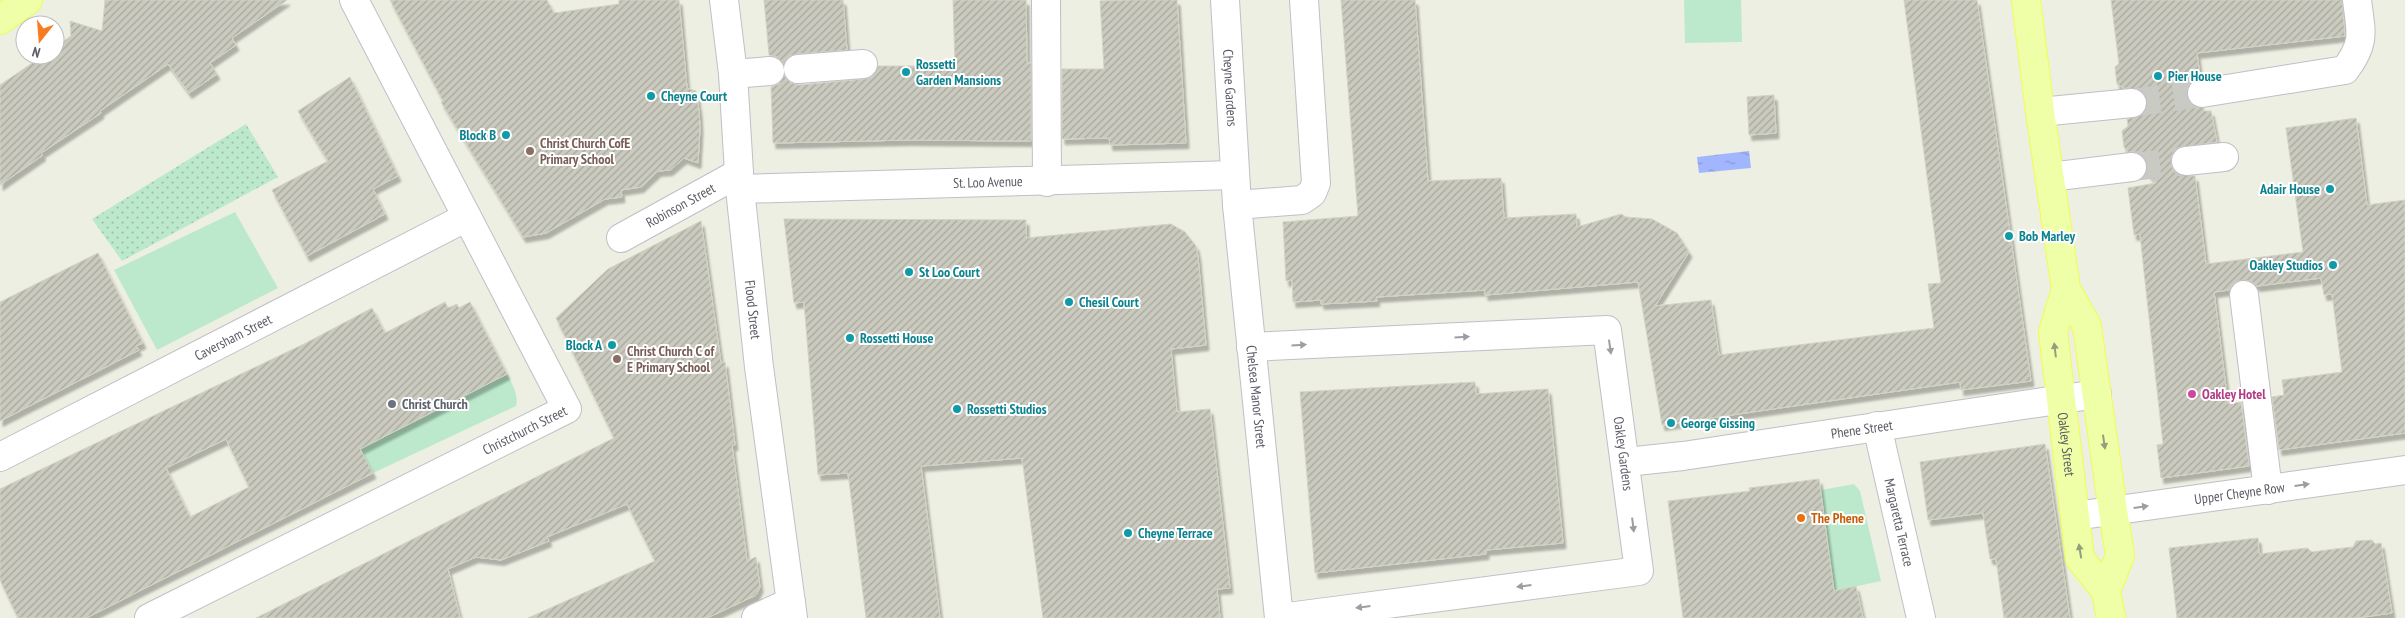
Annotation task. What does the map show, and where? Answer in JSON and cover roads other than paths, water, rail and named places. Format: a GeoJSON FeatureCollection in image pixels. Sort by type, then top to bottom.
{"type":"FeatureCollection","features":[{"type":"Feature","properties":{"kind":"main road"},"geometry":{"type":"LineString","coordinates":[[0,20],[28,0]]}},
{"type":"Feature","properties":{"kind":"main road","name":"Oakley Street"},"geometry":{"type":"LineString","coordinates":[[2026,0],[2066,289],[2087,326],[2114,511],[2120,556],[2106,591]]}},
{"type":"Feature","properties":{"kind":"main road","name":"Oakley Street"},"geometry":{"type":"LineString","coordinates":[[2066,289],[2053,332],[2080,559],[2106,591],[2111,618]]}},
{"type":"Feature","properties":{"kind":"street","name":"Christchurch Street"},"geometry":{"type":"LineString","coordinates":[[150,618],[567,410],[354,0]]}},
{"type":"Feature","properties":{"kind":"street","name":"Flood Street"},"geometry":{"type":"LineString","coordinates":[[724,0],[733,74],[739,181],[759,367],[792,610]]}},
{"type":"Feature","properties":{"kind":"street"},"geometry":{"type":"LineString","coordinates":[[1046,0],[1047,182]]}},
{"type":"Feature","properties":{"kind":"street","name":"Cheyne Gardens"},"geometry":{"type":"LineString","coordinates":[[1225,0],[1234,175]]}},
{"type":"Feature","properties":{"kind":"street"},"geometry":{"type":"LineString","coordinates":[[1237,205],[1302,200],[1312,194],[1316,183],[1304,0]]}},
{"type":"Feature","properties":{"kind":"street"},"geometry":{"type":"LineString","coordinates":[[2202,93],[2345,70],[2357,54],[2361,36],[2357,0]]}},
{"type":"Feature","properties":{"kind":"street"},"geometry":{"type":"LineString","coordinates":[[798,69],[863,64]]}},
{"type":"Feature","properties":{"kind":"street"},"geometry":{"type":"LineString","coordinates":[[733,74],[770,71]]}},
{"type":"Feature","properties":{"kind":"street"},"geometry":{"type":"LineString","coordinates":[[2040,112],[2132,103]]}},
{"type":"Feature","properties":{"kind":"street"},"geometry":{"type":"LineString","coordinates":[[2186,161],[2224,157]]}},
{"type":"Feature","properties":{"kind":"street"},"geometry":{"type":"LineString","coordinates":[[2050,177],[2132,167]]}},
{"type":"Feature","properties":{"kind":"street","name":"St. Loo Avenue"},"geometry":{"type":"LineString","coordinates":[[739,181],[1047,182],[1234,175]]}},
{"type":"Feature","properties":{"kind":"street","name":"Chelsea Manor Street"},"geometry":{"type":"LineString","coordinates":[[1234,175],[1280,618]]}},
{"type":"Feature","properties":{"kind":"street","name":"Robinson Street"},"geometry":{"type":"LineString","coordinates":[[621,238],[739,181]]}},
{"type":"Feature","properties":{"kind":"street","name":"Caversham Street"},"geometry":{"type":"LineString","coordinates":[[0,458],[467,217]]}},
{"type":"Feature","properties":{"kind":"street"},"geometry":{"type":"LineString","coordinates":[[2244,295],[2268,490]]}},
{"type":"Feature","properties":{"kind":"street","name":"Oakley Gardens"},"geometry":{"type":"LineString","coordinates":[[1251,347],[1607,330],[1626,462],[1639,572],[1280,618]]}},
{"type":"Feature","properties":{"kind":"street","name":"Phene Street"},"geometry":{"type":"LineString","coordinates":[[1626,462],[1683,456],[2097,394]]}},
{"type":"Feature","properties":{"kind":"street","name":"Margaretta Terrace"},"geometry":{"type":"LineString","coordinates":[[1877,426],[1921,618]]}},
{"type":"Feature","properties":{"kind":"street","name":"Upper Cheyne Row"},"geometry":{"type":"LineString","coordinates":[[2075,516],[2405,470]]}},
{"type":"Feature","properties":{"kind":"street"},"geometry":{"type":"LineString","coordinates":[[756,618],[792,610]]}},
{"type":"Feature","properties":{"kind":"water"},"geometry":{"type":"Polygon","coordinates":[[[1749,151],[1751,168],[1699,173],[1697,157],[1749,151]]]}},
{"type":"Feature","properties":{"kind":"tunnel"},"geometry":{"type":"LineString","coordinates":[[2132,103],[2202,93]]}},
{"type":"Feature","properties":{"kind":"tunnel"},"geometry":{"type":"LineString","coordinates":[[2132,167],[2186,161]]}},
{"type":"Feature","properties":{"kind":"place","name":"Rossetti Garden Mansions"},"geometry":{"type":"Point","coordinates":[906,72]}},
{"type":"Feature","properties":{"kind":"place","name":"Pier House"},"geometry":{"type":"Point","coordinates":[2158,76]}},
{"type":"Feature","properties":{"kind":"place","name":"Cheyne Court"},"geometry":{"type":"Point","coordinates":[651,96]}},
{"type":"Feature","properties":{"kind":"place","name":"Block B"},"geometry":{"type":"Point","coordinates":[506,135]}},
{"type":"Feature","properties":{"kind":"place","name":"Christ Church CofE Primary School"},"geometry":{"type":"Point","coordinates":[530,151]}},
{"type":"Feature","properties":{"kind":"place","name":"Adair House"},"geometry":{"type":"Point","coordinates":[2330,189]}},
{"type":"Feature","properties":{"kind":"place","name":"Bob Marley"},"geometry":{"type":"Point","coordinates":[2009,236]}},
{"type":"Feature","properties":{"kind":"place","name":"Oakley Studios"},"geometry":{"type":"Point","coordinates":[2333,265]}},
{"type":"Feature","properties":{"kind":"place","name":"St Loo Court"},"geometry":{"type":"Point","coordinates":[909,272]}},
{"type":"Feature","properties":{"kind":"place","name":"Chesil Court"},"geometry":{"type":"Point","coordinates":[1069,302]}},
{"type":"Feature","properties":{"kind":"place","name":"Rossetti House"},"geometry":{"type":"Point","coordinates":[850,338]}},
{"type":"Feature","properties":{"kind":"place","name":"Block A"},"geometry":{"type":"Point","coordinates":[612,345]}},
{"type":"Feature","properties":{"kind":"place","name":"Christ Church C of E Primary School"},"geometry":{"type":"Point","coordinates":[617,359]}},
{"type":"Feature","properties":{"kind":"place","name":"Oakley Hotel"},"geometry":{"type":"Point","coordinates":[2192,394]}},
{"type":"Feature","properties":{"kind":"place","name":"Christ Church"},"geometry":{"type":"Point","coordinates":[392,404]}},
{"type":"Feature","properties":{"kind":"place","name":"Rossetti Studios"},"geometry":{"type":"Point","coordinates":[957,409]}},
{"type":"Feature","properties":{"kind":"place","name":"George Gissing"},"geometry":{"type":"Point","coordinates":[1671,423]}},
{"type":"Feature","properties":{"kind":"place","name":"The Phene"},"geometry":{"type":"Point","coordinates":[1801,518]}},
{"type":"Feature","properties":{"kind":"place","name":"Cheyne Terrace"},"geometry":{"type":"Point","coordinates":[1128,533]}}]}
